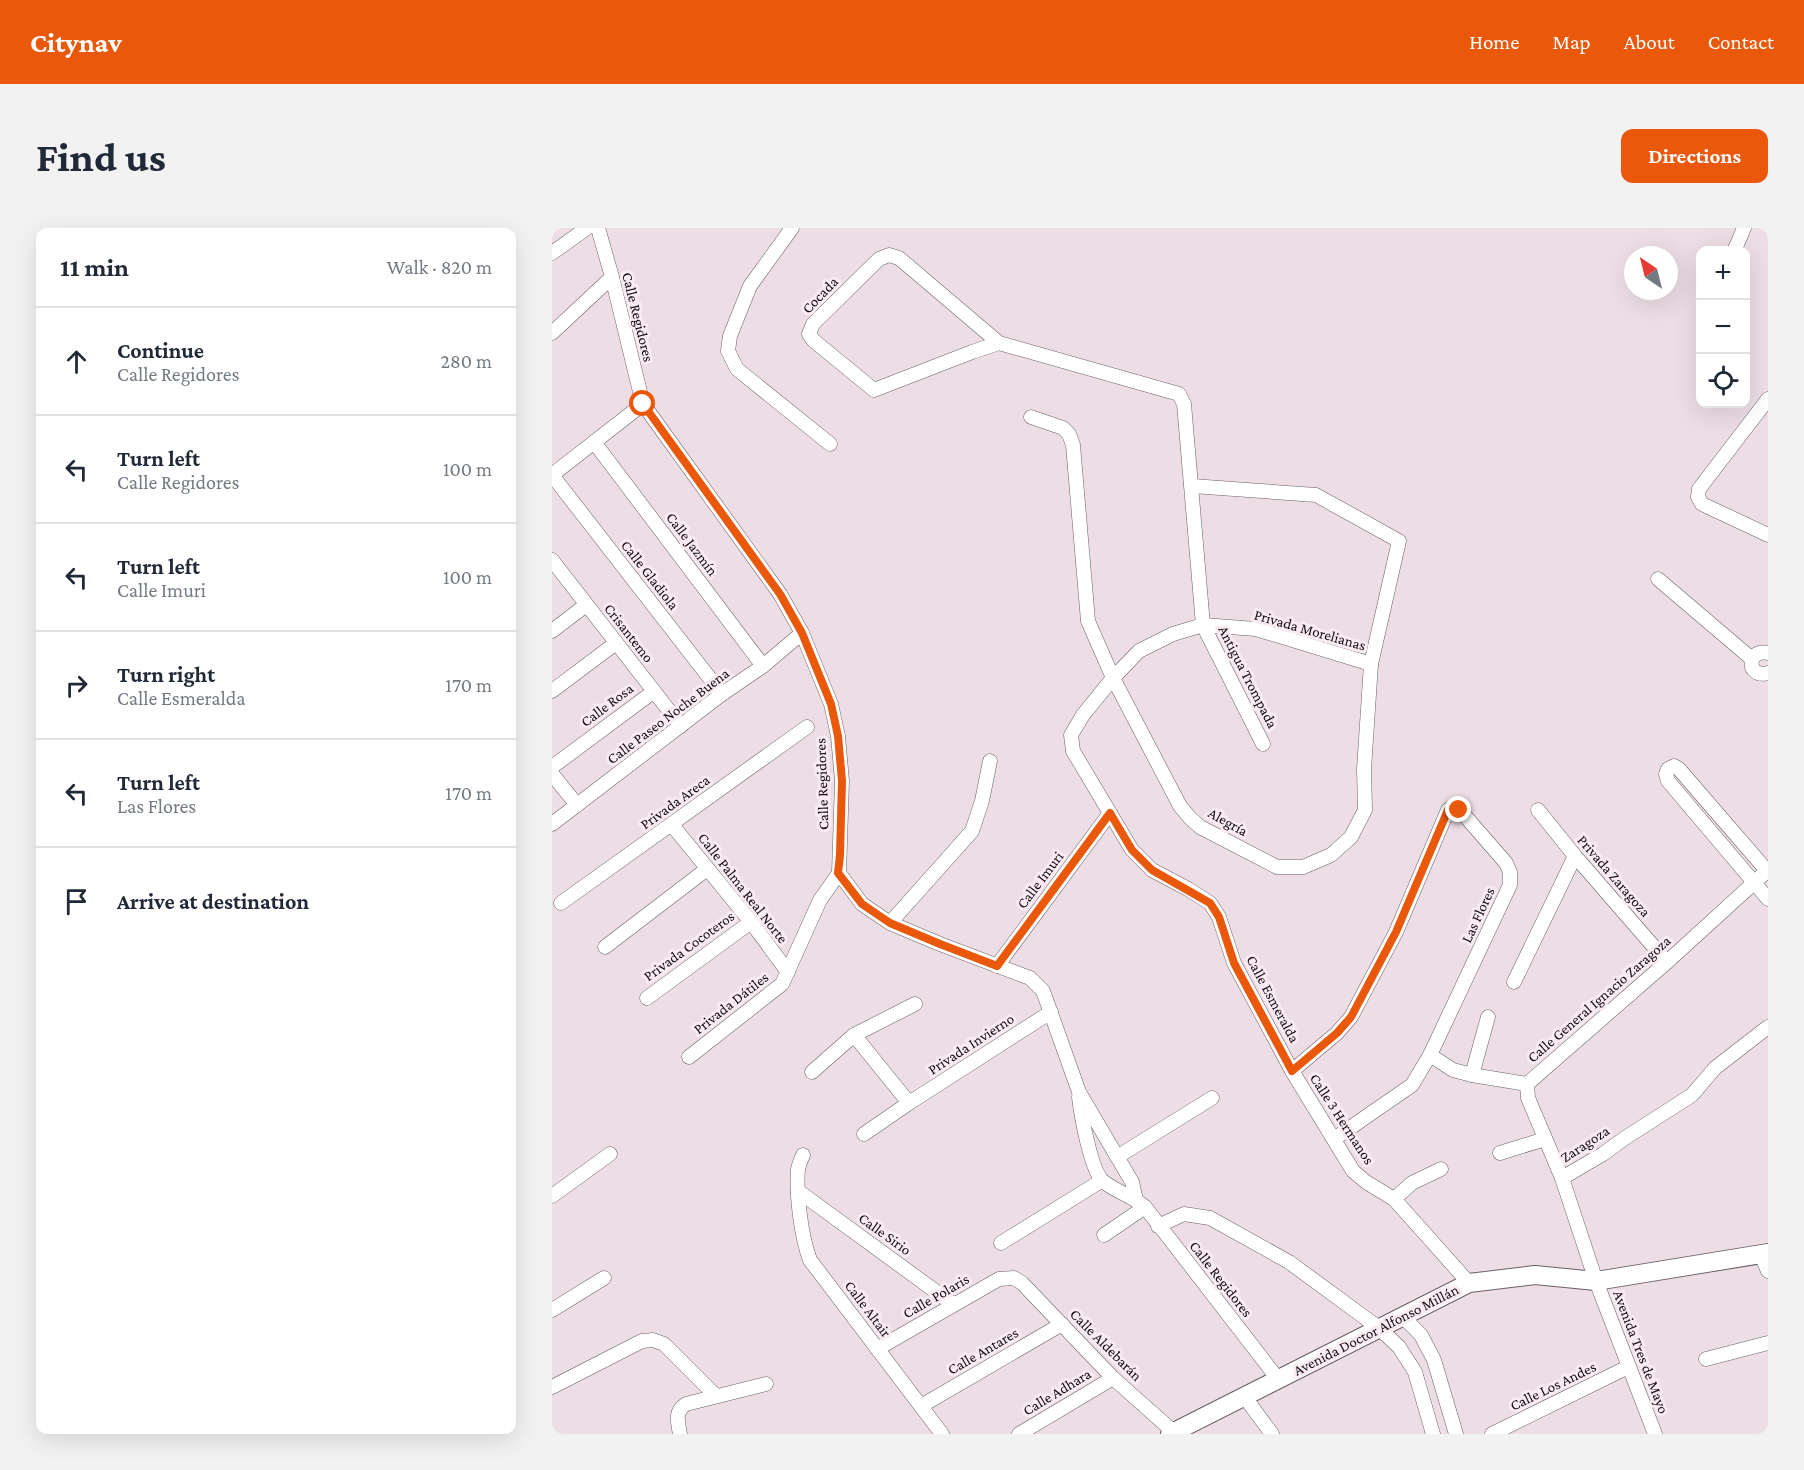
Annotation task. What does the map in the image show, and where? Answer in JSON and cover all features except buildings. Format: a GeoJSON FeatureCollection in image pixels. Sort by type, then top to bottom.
{"type":"FeatureCollection","features":[{"type":"Feature","properties":{"kind":"main road","name":"Avenida Doctor Alfonso Millán"},"geometry":{"type":"LineString","coordinates":[[1174,1433],[1469,1283],[1535,1275],[1596,1281],[1766,1259]]}},
{"type":"Feature","properties":{"kind":"street"},"geometry":{"type":"LineString","coordinates":[[552,253],[587,228]]}},
{"type":"Feature","properties":{"kind":"street","name":"Calle Regidores"},"geometry":{"type":"LineString","coordinates":[[598,228],[643,404],[780,594],[802,633],[831,704],[838,736],[842,781],[838,873],[862,904],[890,923],[1030,978],[1043,991],[1079,1092],[1132,1182],[1141,1203],[1278,1379]]}},
{"type":"Feature","properties":{"kind":"street"},"geometry":{"type":"LineString","coordinates":[[792,228],[750,286],[730,336],[728,351],[737,369],[830,444]]}},
{"type":"Feature","properties":{"kind":"street"},"geometry":{"type":"LineString","coordinates":[[1737,246],[1744,228]]}},
{"type":"Feature","properties":{"kind":"street","name":"Cocada"},"geometry":{"type":"LineString","coordinates":[[999,343],[874,390],[813,340],[809,334],[813,324],[879,259],[889,255],[899,258],[999,343],[1179,394],[1184,404],[1203,625]]}},
{"type":"Feature","properties":{"kind":"street"},"geometry":{"type":"LineString","coordinates":[[552,333],[612,277]]}},
{"type":"Feature","properties":{"kind":"street"},"geometry":{"type":"LineString","coordinates":[[1768,399],[1699,489],[1698,497],[1702,504],[1768,535]]}},
{"type":"Feature","properties":{"kind":"street"},"geometry":{"type":"LineString","coordinates":[[552,475],[643,404]]}},
{"type":"Feature","properties":{"kind":"street","name":"Alegría"},"geometry":{"type":"LineString","coordinates":[[1031,417],[1063,428],[1069,434],[1073,445],[1088,621],[1113,678],[1180,806],[1200,826],[1277,867],[1303,867],[1331,855],[1351,837],[1365,810],[1364,769],[1371,664],[1400,541],[1316,495],[1192,486]]}},
{"type":"Feature","properties":{"kind":"street","name":"Calle Jazmín"},"geometry":{"type":"LineString","coordinates":[[594,442],[763,666]]}},
{"type":"Feature","properties":{"kind":"street","name":"Calle Gladiola"},"geometry":{"type":"LineString","coordinates":[[552,475],[722,694]]}},
{"type":"Feature","properties":{"kind":"street","name":"Crisantemo"},"geometry":{"type":"LineString","coordinates":[[553,562],[681,726]]}},
{"type":"Feature","properties":{"kind":"street"},"geometry":{"type":"LineString","coordinates":[[1658,579],[1752,659]]}},
{"type":"Feature","properties":{"kind":"street"},"geometry":{"type":"LineString","coordinates":[[552,631],[586,605]]}},
{"type":"Feature","properties":{"kind":"street","name":"Calle Esmeralda"},"geometry":{"type":"LineString","coordinates":[[1203,625],[1173,634],[1139,651],[1083,715],[1071,735],[1073,751],[1132,850],[1152,870],[1210,903],[1219,917],[1234,963],[1292,1071]]}},
{"type":"Feature","properties":{"kind":"street","name":"Privada Morelianas"},"geometry":{"type":"LineString","coordinates":[[1203,625],[1256,629],[1371,664]]}},
{"type":"Feature","properties":{"kind":"street","name":"Antigua Trompada"},"geometry":{"type":"LineString","coordinates":[[1203,625],[1263,744]]}},
{"type":"Feature","properties":{"kind":"street","name":"Calle Paseo Noche Buena"},"geometry":{"type":"LineString","coordinates":[[552,824],[722,694],[763,666],[802,633]]}},
{"type":"Feature","properties":{"kind":"street"},"geometry":{"type":"LineString","coordinates":[[552,691],[616,643]]}},
{"type":"Feature","properties":{"kind":"street"},"geometry":{"type":"LineString","coordinates":[[1768,653],[1756,654],[1751,666],[1760,674],[1768,673]]}},
{"type":"Feature","properties":{"kind":"street","name":"Calle Rosa"},"geometry":{"type":"LineString","coordinates":[[552,767],[653,692]]}},
{"type":"Feature","properties":{"kind":"street","name":"Privada Areca"},"geometry":{"type":"LineString","coordinates":[[561,903],[807,727]]}},
{"type":"Feature","properties":{"kind":"street"},"geometry":{"type":"LineString","coordinates":[[890,923],[972,831],[982,801],[990,761]]}},
{"type":"Feature","properties":{"kind":"street"},"geometry":{"type":"LineString","coordinates":[[1768,871],[1679,769],[1674,766],[1668,769],[1666,774],[1668,781],[1768,899]]}},
{"type":"Feature","properties":{"kind":"street"},"geometry":{"type":"LineString","coordinates":[[552,774],[577,805]]}},
{"type":"Feature","properties":{"kind":"street","name":"Las Flores"},"geometry":{"type":"LineString","coordinates":[[1292,1071],[1337,1033],[1351,1017],[1396,932],[1448,810],[1454,807],[1459,810],[1506,863],[1510,872],[1510,885],[1430,1055],[1412,1085],[1334,1139]]}},
{"type":"Feature","properties":{"kind":"street","name":"Privada Zaragoza"},"geometry":{"type":"LineString","coordinates":[[1538,810],[1667,962]]}},
{"type":"Feature","properties":{"kind":"street","name":"Calle Imuri"},"geometry":{"type":"LineString","coordinates":[[997,966],[1110,813]]}},
{"type":"Feature","properties":{"kind":"street","name":"Calle Palma Real Norte"},"geometry":{"type":"LineString","coordinates":[[672,825],[751,922],[788,972]]}},
{"type":"Feature","properties":{"kind":"street"},"geometry":{"type":"LineString","coordinates":[[1514,982],[1575,856]]}},
{"type":"Feature","properties":{"kind":"street"},"geometry":{"type":"LineString","coordinates":[[605,947],[707,869]]}},
{"type":"Feature","properties":{"kind":"street","name":"Calle General Ignacio Zaragoza"},"geometry":{"type":"LineString","coordinates":[[1596,1281],[1562,1178],[1528,1098],[1527,1084],[1768,871]]}},
{"type":"Feature","properties":{"kind":"street","name":"Privada Dátiles"},"geometry":{"type":"LineString","coordinates":[[689,1057],[782,984],[820,900],[838,873]]}},
{"type":"Feature","properties":{"kind":"street","name":"Privada Cocoteros"},"geometry":{"type":"LineString","coordinates":[[647,998],[751,922]]}},
{"type":"Feature","properties":{"kind":"street"},"geometry":{"type":"LineString","coordinates":[[812,1071],[854,1035],[915,1004]]}},
{"type":"Feature","properties":{"kind":"street","name":"Privada Invierno"},"geometry":{"type":"LineString","coordinates":[[864,1134],[1051,1012]]}},
{"type":"Feature","properties":{"kind":"street"},"geometry":{"type":"LineString","coordinates":[[1472,1076],[1488,1017]]}},
{"type":"Feature","properties":{"kind":"street","name":"Zaragoza"},"geometry":{"type":"LineString","coordinates":[[1562,1178],[1603,1154],[1692,1095],[1714,1068],[1768,1027]]}},
{"type":"Feature","properties":{"kind":"street"},"geometry":{"type":"LineString","coordinates":[[854,1035],[909,1103]]}},
{"type":"Feature","properties":{"kind":"street"},"geometry":{"type":"LineString","coordinates":[[1430,1055],[1453,1070],[1472,1076],[1527,1084]]}},
{"type":"Feature","properties":{"kind":"street","name":"Calle 3 Hermanos"},"geometry":{"type":"LineString","coordinates":[[1292,1071],[1353,1170],[1366,1182],[1394,1199],[1469,1283]]}},
{"type":"Feature","properties":{"kind":"street","name":"Calle Regidores"},"geometry":{"type":"LineString","coordinates":[[1079,1092],[1087,1142],[1101,1181],[1141,1203]]}},
{"type":"Feature","properties":{"kind":"street"},"geometry":{"type":"LineString","coordinates":[[1117,1156],[1212,1098]]}},
{"type":"Feature","properties":{"kind":"street"},"geometry":{"type":"LineString","coordinates":[[1500,1153],[1545,1139]]}},
{"type":"Feature","properties":{"kind":"street"},"geometry":{"type":"LineString","coordinates":[[552,1196],[610,1154]]}},
{"type":"Feature","properties":{"kind":"street","name":"Calle Altair"},"geometry":{"type":"LineString","coordinates":[[803,1155],[798,1166],[798,1191],[804,1245],[810,1260],[942,1434]]}},
{"type":"Feature","properties":{"kind":"street"},"geometry":{"type":"LineString","coordinates":[[1394,1199],[1412,1183],[1441,1169]]}},
{"type":"Feature","properties":{"kind":"street"},"geometry":{"type":"LineString","coordinates":[[1001,1244],[1101,1181]]}},
{"type":"Feature","properties":{"kind":"street","name":"Calle Sirio"},"geometry":{"type":"LineString","coordinates":[[798,1191],[953,1304]]}},
{"type":"Feature","properties":{"kind":"street"},"geometry":{"type":"LineString","coordinates":[[1104,1235],[1141,1203]]}},
{"type":"Feature","properties":{"kind":"street"},"geometry":{"type":"LineString","coordinates":[[1158,1226],[1184,1214],[1210,1218],[1289,1262],[1379,1328],[1399,1347],[1415,1372],[1433,1434]]}},
{"type":"Feature","properties":{"kind":"street"},"geometry":{"type":"LineString","coordinates":[[552,1310],[604,1278]]}},
{"type":"Feature","properties":{"kind":"street","name":"Calle Polaris"},"geometry":{"type":"LineString","coordinates":[[877,1349],[999,1279],[1014,1278]]}},
{"type":"Feature","properties":{"kind":"street","name":"Calle Aldebarán"},"geometry":{"type":"LineString","coordinates":[[1014,1278],[1022,1283],[1113,1378],[1174,1433]]}},
{"type":"Feature","properties":{"kind":"street","name":"Avenida Tres de Mayo"},"geometry":{"type":"LineString","coordinates":[[1596,1281],[1655,1434]]}},
{"type":"Feature","properties":{"kind":"street"},"geometry":{"type":"LineString","coordinates":[[1403,1317],[1421,1335],[1434,1360],[1456,1434]]}},
{"type":"Feature","properties":{"kind":"street","name":"Calle Antares"},"geometry":{"type":"LineString","coordinates":[[921,1406],[1062,1324]]}},
{"type":"Feature","properties":{"kind":"street"},"geometry":{"type":"LineString","coordinates":[[552,1387],[642,1341],[653,1340],[664,1344],[716,1396]]}},
{"type":"Feature","properties":{"kind":"street"},"geometry":{"type":"LineString","coordinates":[[1706,1359],[1768,1343]]}},
{"type":"Feature","properties":{"kind":"street","name":"Calle Los Andes"},"geometry":{"type":"LineString","coordinates":[[1492,1434],[1628,1367]]}},
{"type":"Feature","properties":{"kind":"street","name":"Calle Adhara"},"geometry":{"type":"LineString","coordinates":[[1019,1434],[1113,1378]]}},
{"type":"Feature","properties":{"kind":"street"},"geometry":{"type":"LineString","coordinates":[[680,1434],[677,1416],[680,1408],[686,1404],[766,1384]]}},
{"type":"Feature","properties":{"kind":"street"},"geometry":{"type":"LineString","coordinates":[[1244,1396],[1272,1434]]}},
{"type":"Feature","properties":{"kind":"route"},"geometry":{"type":"LineString","coordinates":[[643,404],[780,594],[802,633],[831,704],[838,736],[842,781],[838,873],[862,904],[890,923],[997,966],[1110,813],[1132,850],[1152,870],[1210,903],[1219,917],[1234,963],[1292,1071],[1337,1033],[1351,1017],[1396,932],[1448,810],[1454,807],[1459,810]]}}]}
